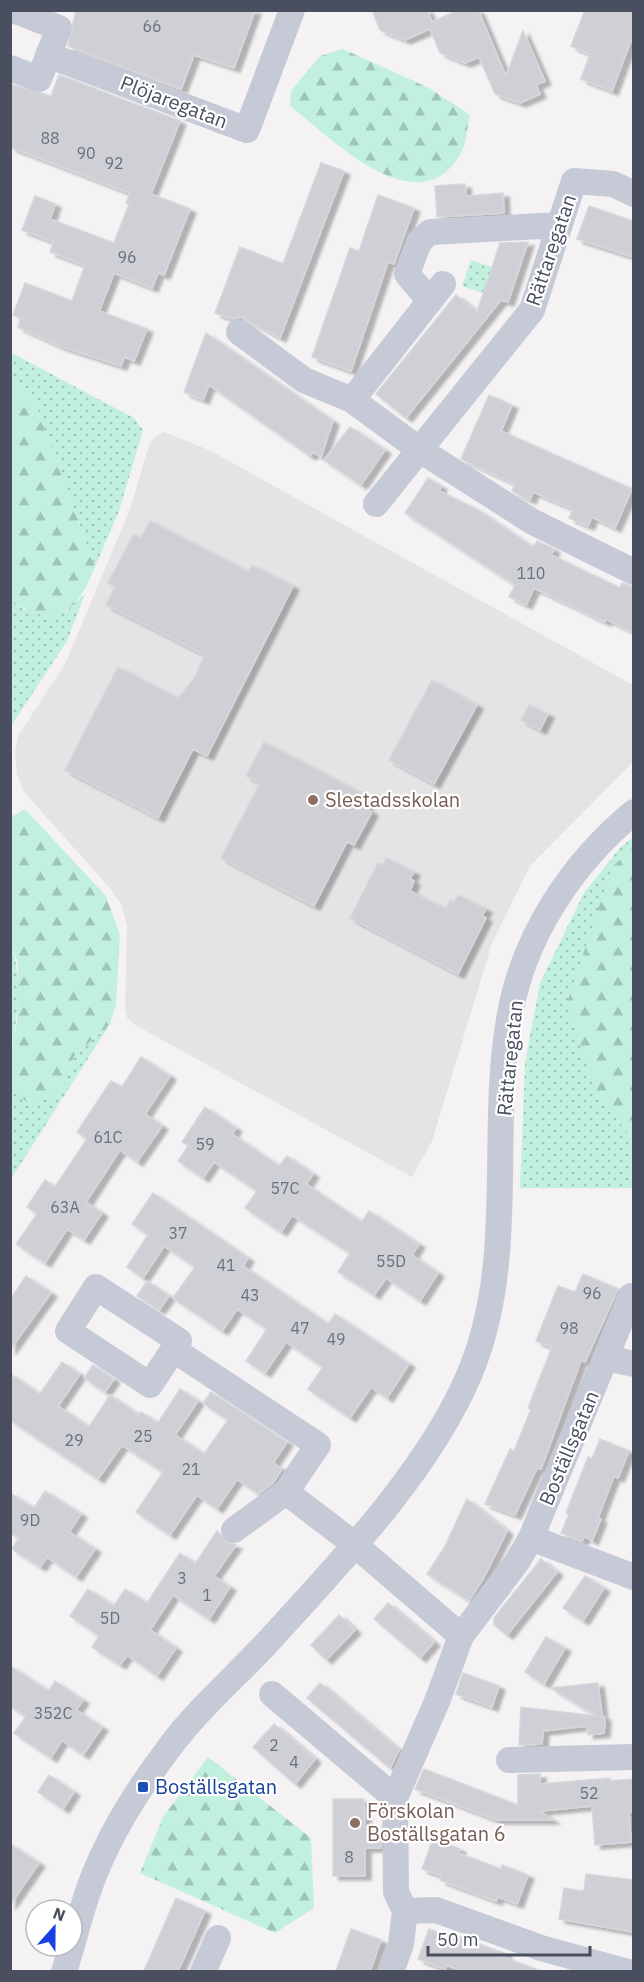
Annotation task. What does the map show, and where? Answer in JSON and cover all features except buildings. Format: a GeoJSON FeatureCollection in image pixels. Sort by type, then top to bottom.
{"type":"FeatureCollection","features":[{"type":"Feature","properties":{"kind":"street"},"geometry":{"type":"LineString","coordinates":[[10,68],[39,79],[58,28],[13,10]]}},
{"type":"Feature","properties":{"kind":"street","name":"Plöjaregatan"},"geometry":{"type":"LineString","coordinates":[[48,55],[247,130],[292,10]]}},
{"type":"Feature","properties":{"kind":"street","name":"Rättaregatan"},"geometry":{"type":"LineString","coordinates":[[376,504],[532,310],[574,180],[613,184],[633,194]]}},
{"type":"Feature","properties":{"kind":"street"},"geometry":{"type":"LineString","coordinates":[[352,400],[436,293],[407,274],[419,242],[430,232],[560,225]]}},
{"type":"Feature","properties":{"kind":"street"},"geometry":{"type":"LineString","coordinates":[[239,332],[304,380],[352,400],[420,450],[533,522],[633,571]]}},
{"type":"Feature","properties":{"kind":"street","name":"Rättaregatan"},"geometry":{"type":"LineString","coordinates":[[354,1544],[434,1443],[471,1371],[494,1290],[500,1243],[505,1066],[510,1014],[520,976],[558,895],[588,854],[633,812]]}},
{"type":"Feature","properties":{"kind":"street","name":"Boställsgatan"},"geometry":{"type":"LineString","coordinates":[[405,1911],[396,1892],[395,1798],[438,1699],[461,1636],[517,1562],[531,1538],[631,1296]]}},
{"type":"Feature","properties":{"kind":"street"},"geometry":{"type":"LineString","coordinates":[[174,1350],[318,1445],[286,1492],[234,1530]]}},
{"type":"Feature","properties":{"kind":"street"},"geometry":{"type":"LineString","coordinates":[[606,1358],[633,1364]]}},
{"type":"Feature","properties":{"kind":"street"},"geometry":{"type":"LineString","coordinates":[[286,1492],[354,1544],[461,1636]]}},
{"type":"Feature","properties":{"kind":"street"},"geometry":{"type":"LineString","coordinates":[[531,1538],[633,1577]]}},
{"type":"Feature","properties":{"kind":"street"},"geometry":{"type":"LineString","coordinates":[[64,1971],[102,1857],[168,1749],[354,1544]]}},
{"type":"Feature","properties":{"kind":"street"},"geometry":{"type":"LineString","coordinates":[[272,1694],[395,1798]]}},
{"type":"Feature","properties":{"kind":"street"},"geometry":{"type":"LineString","coordinates":[[509,1761],[633,1757]]}},
{"type":"Feature","properties":{"kind":"street"},"geometry":{"type":"LineString","coordinates":[[391,1971],[401,1944],[405,1911],[436,1910],[541,1948],[628,1971]]}},
{"type":"Feature","properties":{"kind":"street"},"geometry":{"type":"LineString","coordinates":[[203,1971],[218,1938]]}},
{"type":"Feature","properties":{"kind":"shaded area","name":"Slestadsskolan"},"geometry":{"type":"Polygon","coordinates":[[[164,432],[209,450],[633,685],[632,763],[530,866],[492,943],[432,1141],[412,1177],[135,1025],[127,1018],[125,1008],[127,926],[122,905],[109,887],[24,792],[17,774],[15,751],[18,736],[65,664],[130,509],[149,445],[156,436],[164,432]]]}},
{"type":"Feature","properties":{"kind":"green space"},"geometry":{"type":"Polygon","coordinates":[[[343,49],[429,88],[470,115],[462,151],[445,173],[424,182],[400,180],[376,170],[328,138],[290,106],[291,91],[320,56],[343,49]]]}},
{"type":"Feature","properties":{"kind":"green space"},"geometry":{"type":"Polygon","coordinates":[[[471,260],[492,267],[483,293],[462,286],[471,260]]]}},
{"type":"Feature","properties":{"kind":"green space"},"geometry":{"type":"Polygon","coordinates":[[[10,352],[134,418],[143,430],[119,511],[95,567],[31,391],[11,381],[10,352]]]}},
{"type":"Feature","properties":{"kind":"green space"},"geometry":{"type":"Polygon","coordinates":[[[11,381],[31,391],[95,567],[81,596],[72,606],[53,615],[41,615],[27,610],[11,600],[11,381]]]}},
{"type":"Feature","properties":{"kind":"green space"},"geometry":{"type":"Polygon","coordinates":[[[85,594],[67,641],[11,726],[11,600],[25,610],[67,611],[85,594]]]}},
{"type":"Feature","properties":{"kind":"green space"},"geometry":{"type":"Polygon","coordinates":[[[25,809],[106,896],[120,935],[116,1005],[110,1024],[74,1056],[63,1086],[54,1095],[30,1104],[10,1090],[11,1054],[17,1021],[18,964],[11,944],[11,817],[25,809]]]}},
{"type":"Feature","properties":{"kind":"green space"},"geometry":{"type":"Polygon","coordinates":[[[633,837],[633,848],[612,867],[596,1095],[633,1138],[633,1188],[520,1188],[525,1063],[540,983],[584,893],[620,848],[633,837]]]}},
{"type":"Feature","properties":{"kind":"green space"},"geometry":{"type":"Polygon","coordinates":[[[633,848],[633,1138],[596,1095],[567,1003],[612,867],[633,848]]]}},
{"type":"Feature","properties":{"kind":"green space"},"geometry":{"type":"Polygon","coordinates":[[[11,944],[18,985],[17,1013],[11,1054],[11,944]]]}},
{"type":"Feature","properties":{"kind":"green space"},"geometry":{"type":"Polygon","coordinates":[[[110,1024],[11,1179],[11,1090],[30,1104],[63,1086],[74,1056],[110,1024]]]}},
{"type":"Feature","properties":{"kind":"green space"},"geometry":{"type":"Polygon","coordinates":[[[208,1757],[311,1838],[314,1908],[275,1933],[140,1873],[163,1817],[208,1757]]]}},
{"type":"Feature","properties":{"kind":"place","name":"Slestadsskolan"},"geometry":{"type":"Point","coordinates":[313,800]}},
{"type":"Feature","properties":{"kind":"place","name":"Boställsgatan"},"geometry":{"type":"Point","coordinates":[143,1787]}},
{"type":"Feature","properties":{"kind":"place","name":"Förskolan Boställsgatan 6"},"geometry":{"type":"Point","coordinates":[355,1823]}}]}
